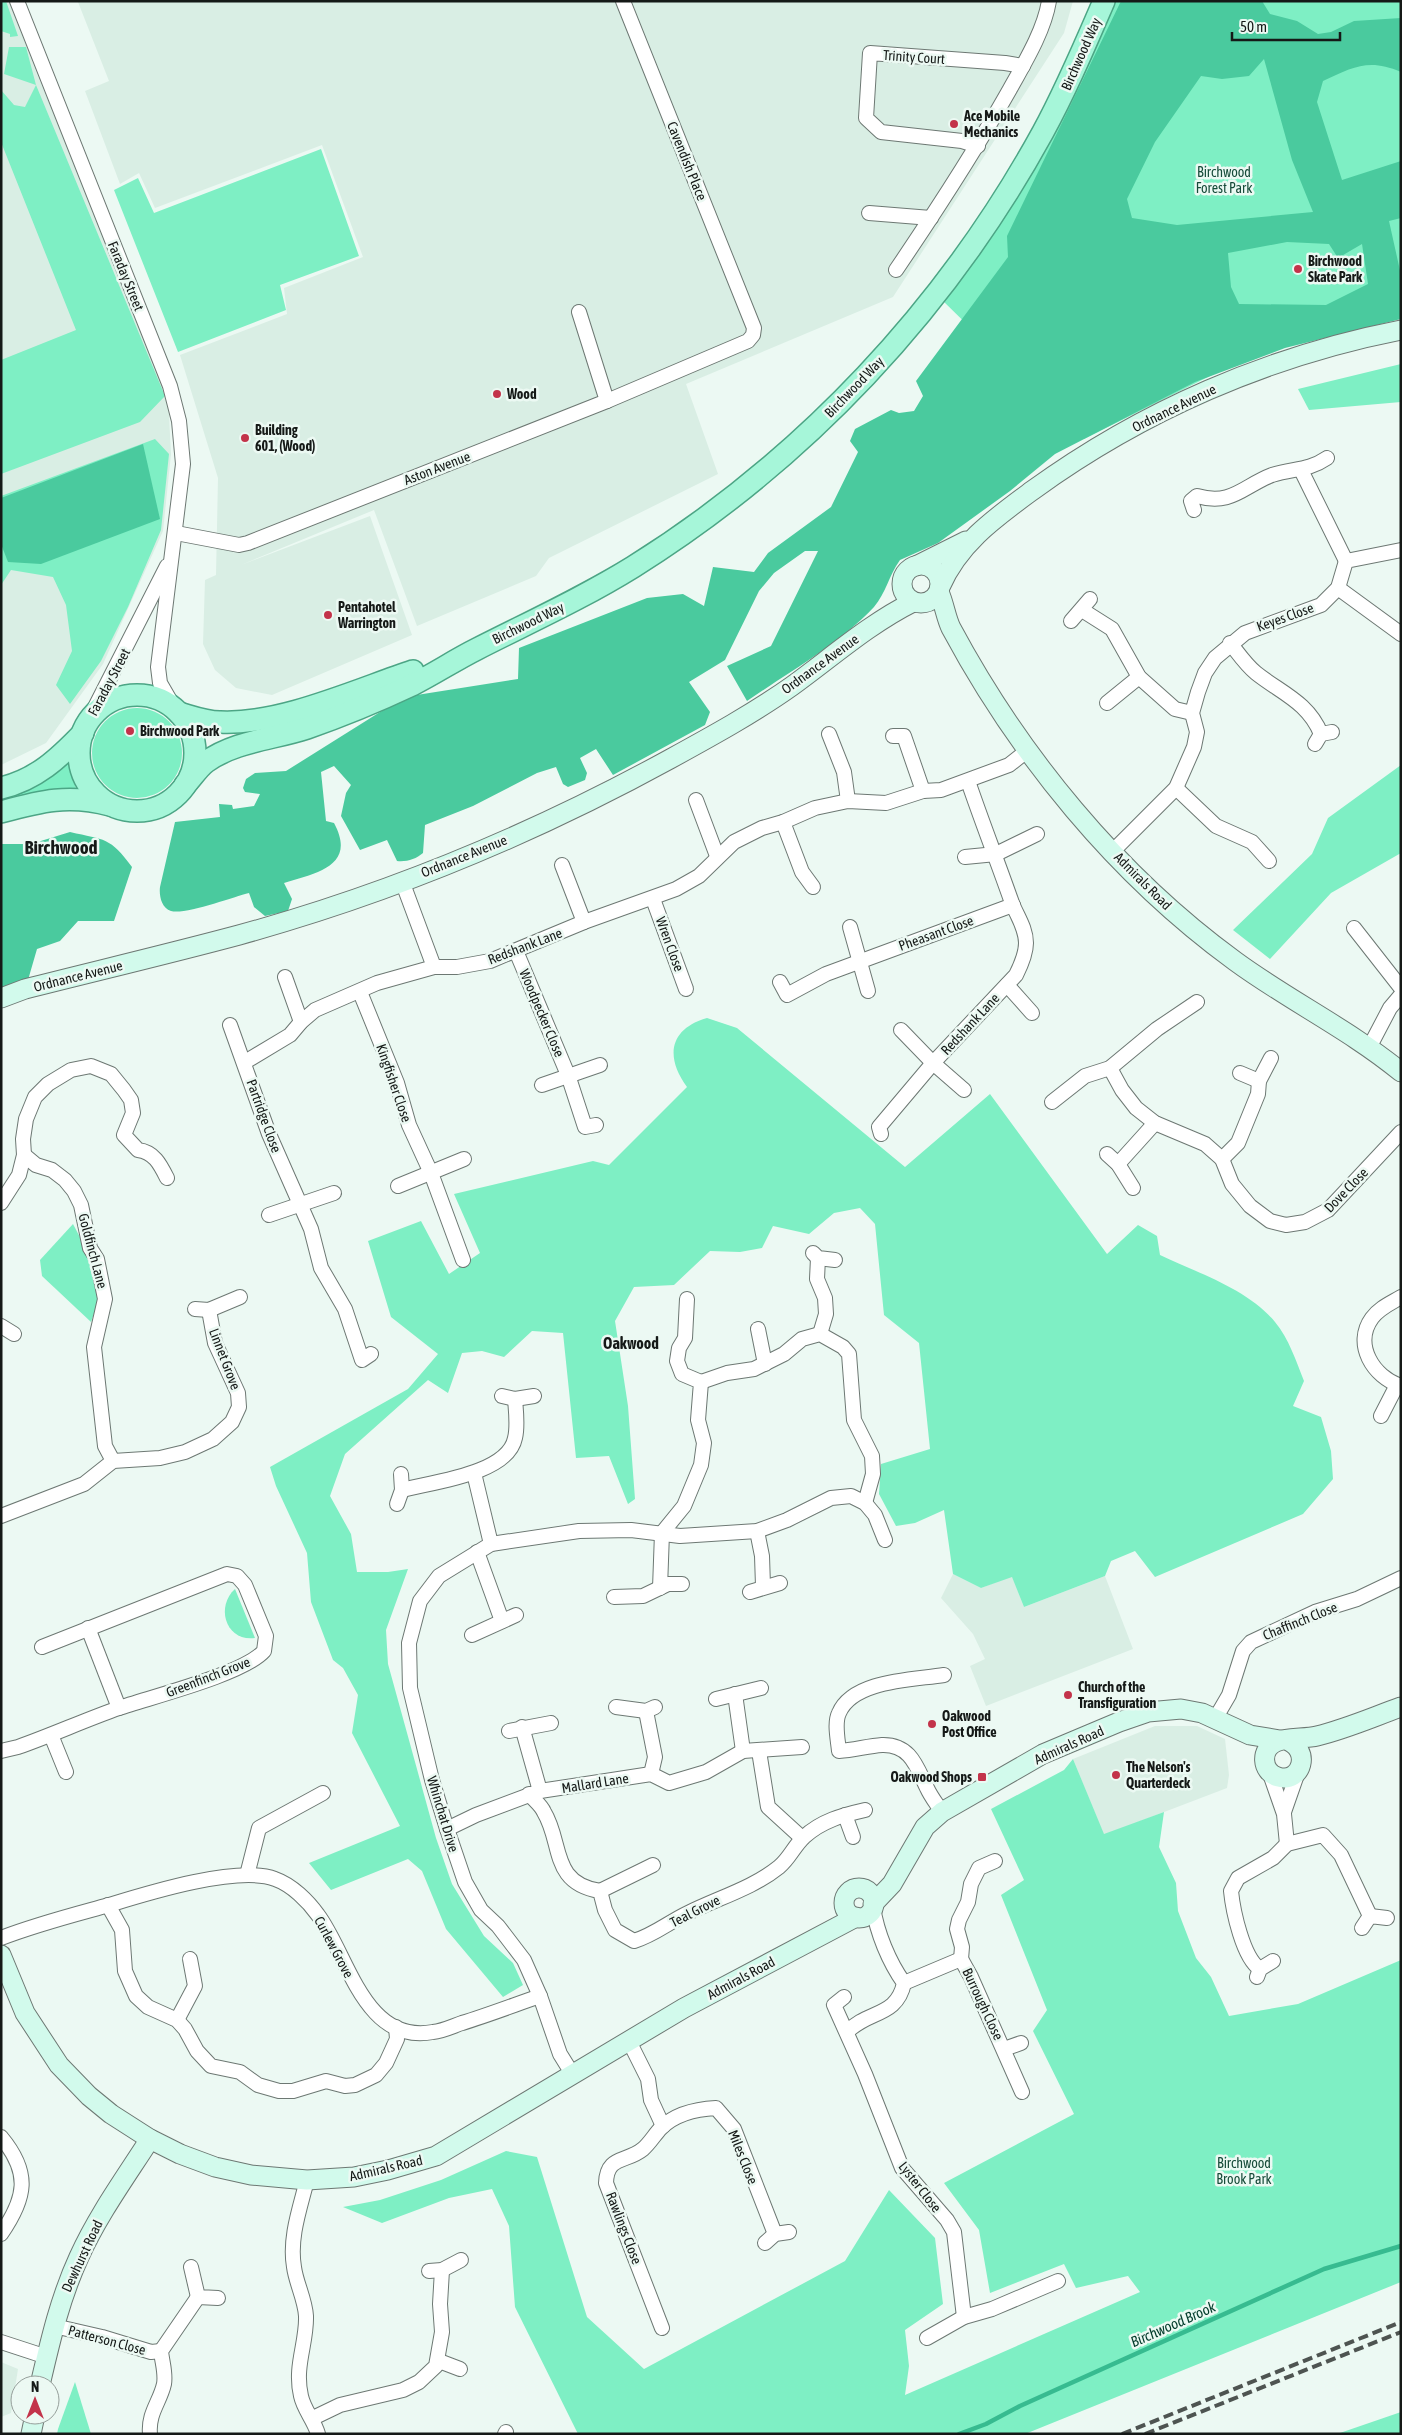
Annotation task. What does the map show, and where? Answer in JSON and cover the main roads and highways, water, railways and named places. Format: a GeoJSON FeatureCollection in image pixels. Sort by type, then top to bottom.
{"type":"FeatureCollection","features":[{"type":"Feature","properties":{"kind":"main road","name":"Birchwood Way"},"geometry":{"type":"LineString","coordinates":[[185,785],[203,764],[218,754],[242,745],[305,728],[413,685],[477,649],[592,591],[684,534],[744,488],[795,445],[865,378],[941,288],[1008,193],[1066,86],[1104,1]]}},
{"type":"Feature","properties":{"kind":"main road","name":"Birchwood Way"},"geometry":{"type":"LineString","coordinates":[[177,711],[203,720],[220,722],[267,718],[322,702],[477,649]]}},
{"type":"Feature","properties":{"kind":"main road"},"geometry":{"type":"LineString","coordinates":[[1,788],[34,776],[54,763],[98,710],[112,701],[128,696],[145,695],[161,700],[177,711],[189,725],[194,740],[195,756],[192,771],[185,785],[169,801],[148,810],[133,810],[77,798],[56,798],[1,812]]}},
{"type":"Feature","properties":{"kind":"main road"},"geometry":{"type":"LineString","coordinates":[[85,728],[79,751],[82,769],[89,785],[102,798],[118,807]]}},
{"type":"Feature","properties":{"kind":"waterway","name":"Birchwood Brook"},"geometry":{"type":"LineString","coordinates":[[959,2434],[986,2424],[1020,2406],[1324,2269],[1401,2246]]}},
{"type":"Feature","properties":{"kind":"railway"},"geometry":{"type":"LineString","coordinates":[[1122,2434],[1401,2322]]}},
{"type":"Feature","properties":{"kind":"railway"},"geometry":{"type":"LineString","coordinates":[[1145,2434],[1401,2332]]}},
{"type":"Feature","properties":{"kind":"place","name":"Ace Mobile Mechanics"},"geometry":{"type":"Point","coordinates":[954,124]}},
{"type":"Feature","properties":{"kind":"place","name":"Birchwood Skate Park"},"geometry":{"type":"Point","coordinates":[1298,269]}},
{"type":"Feature","properties":{"kind":"place","name":"Wood"},"geometry":{"type":"Point","coordinates":[497,394]}},
{"type":"Feature","properties":{"kind":"place","name":"Building 601, (Wood)"},"geometry":{"type":"Point","coordinates":[245,438]}},
{"type":"Feature","properties":{"kind":"place","name":"Pentahotel Warrington"},"geometry":{"type":"Point","coordinates":[328,615]}},
{"type":"Feature","properties":{"kind":"place","name":"Birchwood Park"},"geometry":{"type":"Point","coordinates":[130,731]}},
{"type":"Feature","properties":{"kind":"place","name":"Church of the Transfiguration"},"geometry":{"type":"Point","coordinates":[1068,1695]}},
{"type":"Feature","properties":{"kind":"place","name":"Oakwood Post Office"},"geometry":{"type":"Point","coordinates":[932,1724]}},
{"type":"Feature","properties":{"kind":"place","name":"The Nelson's Quarterdeck"},"geometry":{"type":"Point","coordinates":[1116,1775]}},
{"type":"Feature","properties":{"kind":"place","name":"Oakwood Shops"},"geometry":{"type":"Point","coordinates":[982,1777]}},
{"type":"Feature","properties":{"kind":"district","name":"Birchwood"},"geometry":{"type":"Point","coordinates":[61,847]}},
{"type":"Feature","properties":{"kind":"district","name":"Oakwood"},"geometry":{"type":"Point","coordinates":[631,1343]}},
{"type":"Feature","properties":{"kind":"park label","name":"Birchwood Forest Park"},"geometry":{"type":"Point","coordinates":[1224,180]}},
{"type":"Feature","properties":{"kind":"park label","name":"Birchwood Brook Park"},"geometry":{"type":"Point","coordinates":[1244,2172]}}]}
